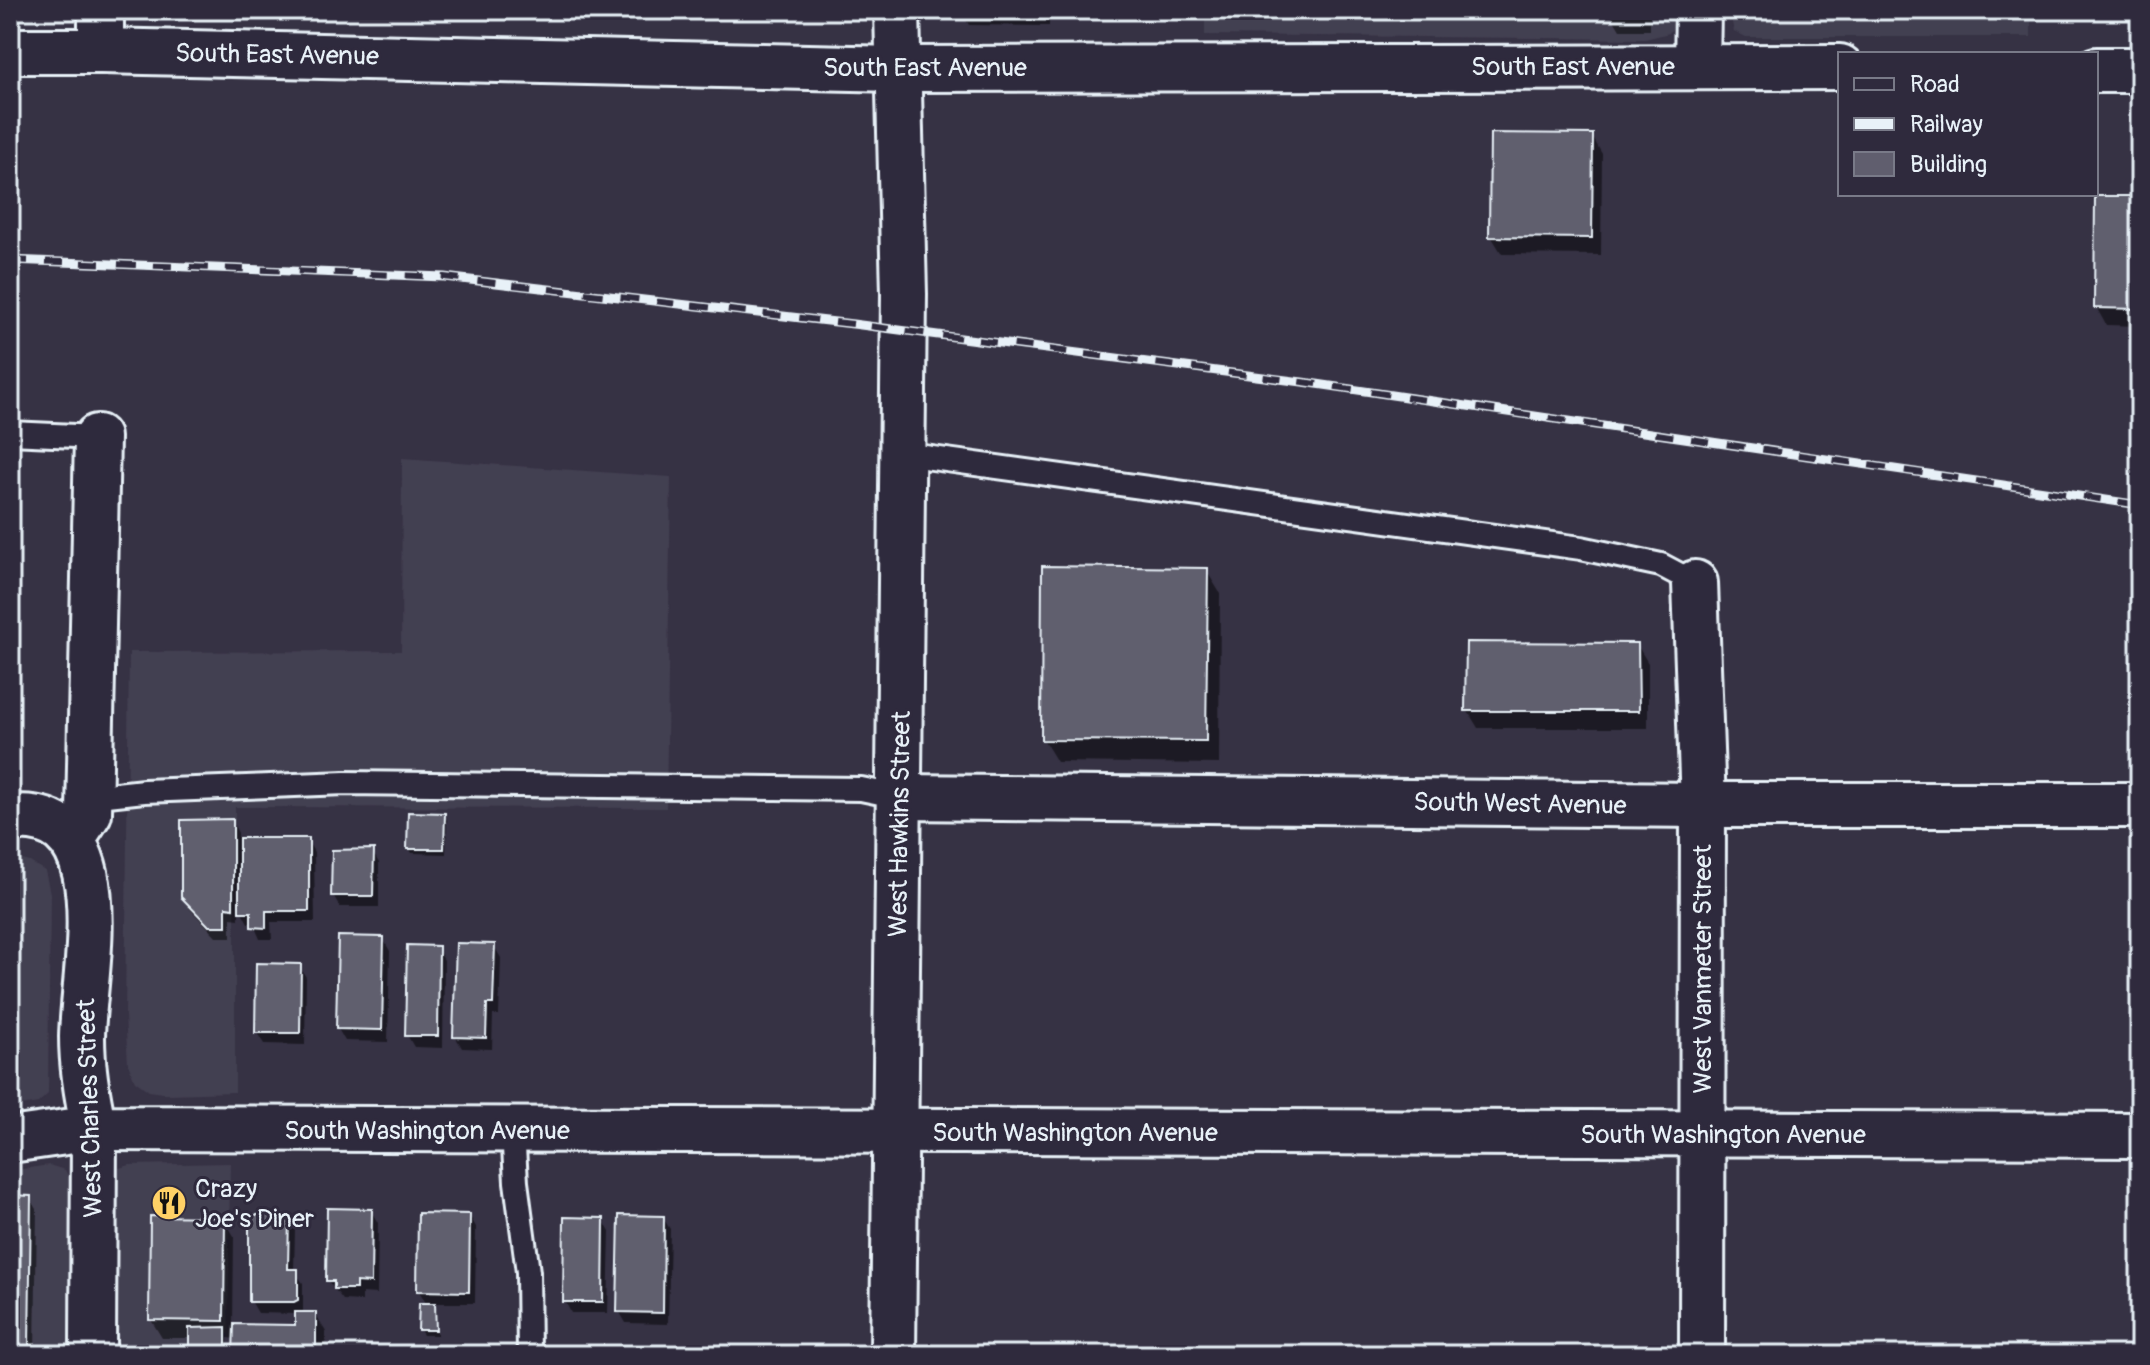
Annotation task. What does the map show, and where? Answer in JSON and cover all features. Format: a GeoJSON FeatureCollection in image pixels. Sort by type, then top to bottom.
{"type":"FeatureCollection","features":[{"type":"Feature","properties":{"kind":"main road","name":"West Hawkins Street"},"geometry":{"type":"LineString","coordinates":[[893,1355],[904,294],[897,10]]}},
{"type":"Feature","properties":{"kind":"main road"},"geometry":{"type":"LineString","coordinates":[[1697,66],[1698,10]]}},
{"type":"Feature","properties":{"kind":"main road","name":"South East Avenue"},"geometry":{"type":"LineString","coordinates":[[10,51],[101,30],[897,69],[1838,67]]}},
{"type":"Feature","properties":{"kind":"main road"},"geometry":{"type":"LineString","coordinates":[[2098,70],[2140,70]]}},
{"type":"Feature","properties":{"kind":"main road"},"geometry":{"type":"LineString","coordinates":[[10,818],[49,821],[72,839],[89,813],[97,437]]}},
{"type":"Feature","properties":{"kind":"main road","name":"West Vanmeter Street"},"geometry":{"type":"LineString","coordinates":[[1695,583],[1703,805],[1702,1355]]}},
{"type":"Feature","properties":{"kind":"main road","name":"South West Avenue"},"geometry":{"type":"LineString","coordinates":[[900,797],[1703,805],[2140,805]]}},
{"type":"Feature","properties":{"kind":"main road","name":"West Charles Street"},"geometry":{"type":"LineString","coordinates":[[72,839],[84,863],[89,902],[82,1035],[83,1078],[94,1128],[93,1355]]}},
{"type":"Feature","properties":{"kind":"main road","name":"South Washington Avenue"},"geometry":{"type":"LineString","coordinates":[[10,1140],[94,1128],[2140,1135]]}},
{"type":"Feature","properties":{"kind":"lane"},"geometry":{"type":"LineString","coordinates":[[10,433],[97,437]]}},
{"type":"Feature","properties":{"kind":"lane"},"geometry":{"type":"LineString","coordinates":[[903,454],[1581,548],[1661,565],[1695,583]]}},
{"type":"Feature","properties":{"kind":"lane"},"geometry":{"type":"LineString","coordinates":[[89,797],[144,791],[345,783],[861,789],[900,797]]}},
{"type":"Feature","properties":{"kind":"lane"},"geometry":{"type":"LineString","coordinates":[[513,1130],[516,1182],[528,1272],[529,1355]]}},
{"type":"Feature","properties":{"kind":"shaded area"},"geometry":{"type":"Polygon","coordinates":[[[1205,10],[1677,10],[1677,22],[1669,33],[1645,39],[1205,35],[1205,10]]]}},
{"type":"Feature","properties":{"kind":"shaded area"},"geometry":{"type":"Polygon","coordinates":[[[1729,10],[2031,10],[2031,37],[1746,37],[1734,31],[1729,10]]]}},
{"type":"Feature","properties":{"kind":"shaded area"},"geometry":{"type":"Polygon","coordinates":[[[402,458],[671,477],[666,808],[235,807],[235,1092],[170,1094],[149,1091],[135,1081],[128,1064],[125,1016],[129,652],[401,651],[402,458]]]}},
{"type":"Feature","properties":{"kind":"shaded area"},"geometry":{"type":"Polygon","coordinates":[[[10,857],[30,862],[45,871],[50,893],[48,1094],[38,1103],[10,1108],[10,857]]]}},
{"type":"Feature","properties":{"kind":"shaded area"},"geometry":{"type":"Polygon","coordinates":[[[230,1163],[228,1355],[117,1355],[115,1182],[119,1168],[130,1165],[230,1163]]]}},
{"type":"Feature","properties":{"kind":"shaded area"},"geometry":{"type":"Polygon","coordinates":[[[49,1165],[65,1170],[73,1185],[72,1355],[10,1355],[10,1171],[49,1165]]]}},
{"type":"Feature","properties":{"kind":"building"},"geometry":{"type":"Polygon","coordinates":[[[1490,133],[1593,134],[1592,238],[1489,237],[1490,133]]]}},
{"type":"Feature","properties":{"kind":"building"},"geometry":{"type":"Polygon","coordinates":[[[2095,196],[2140,196],[2140,309],[2094,308],[2095,196]]]}},
{"type":"Feature","properties":{"kind":"building"},"geometry":{"type":"Polygon","coordinates":[[[1042,566],[1208,568],[1206,741],[1041,740],[1042,566]]]}},
{"type":"Feature","properties":{"kind":"building"},"geometry":{"type":"Polygon","coordinates":[[[1466,642],[1638,643],[1639,711],[1465,711],[1466,642]]]}},
{"type":"Feature","properties":{"kind":"building"},"geometry":{"type":"Polygon","coordinates":[[[408,812],[445,813],[444,849],[407,849],[408,812]]]}},
{"type":"Feature","properties":{"kind":"building"},"geometry":{"type":"Polygon","coordinates":[[[233,819],[233,908],[226,907],[226,926],[209,926],[181,897],[181,820],[233,819]]]}},
{"type":"Feature","properties":{"kind":"building"},"geometry":{"type":"Polygon","coordinates":[[[239,838],[309,838],[309,911],[266,911],[266,928],[251,927],[251,912],[239,912],[239,838]]]}},
{"type":"Feature","properties":{"kind":"building"},"geometry":{"type":"Polygon","coordinates":[[[374,849],[373,896],[331,896],[332,850],[374,849]]]}},
{"type":"Feature","properties":{"kind":"building"},"geometry":{"type":"Polygon","coordinates":[[[338,936],[384,937],[382,1030],[336,1029],[338,936]]]}},
{"type":"Feature","properties":{"kind":"building"},"geometry":{"type":"Polygon","coordinates":[[[456,943],[495,944],[493,1004],[487,1004],[486,1038],[453,1037],[456,943]]]}},
{"type":"Feature","properties":{"kind":"building"},"geometry":{"type":"Polygon","coordinates":[[[407,945],[439,946],[438,1036],[405,1036],[407,945]]]}},
{"type":"Feature","properties":{"kind":"building"},"geometry":{"type":"Polygon","coordinates":[[[256,963],[301,964],[300,1033],[255,1033],[256,963]]]}},
{"type":"Feature","properties":{"kind":"building"},"geometry":{"type":"Polygon","coordinates":[[[10,1195],[31,1196],[29,1347],[10,1346],[10,1195]]]}},
{"type":"Feature","properties":{"kind":"building"},"geometry":{"type":"Polygon","coordinates":[[[327,1208],[372,1209],[371,1283],[356,1282],[356,1289],[334,1289],[334,1281],[326,1281],[327,1208]]]}},
{"type":"Feature","properties":{"kind":"building"},"geometry":{"type":"Polygon","coordinates":[[[418,1213],[470,1214],[469,1292],[417,1291],[418,1213]]]}},
{"type":"Feature","properties":{"kind":"building"},"geometry":{"type":"Polygon","coordinates":[[[249,1215],[289,1215],[288,1269],[298,1269],[298,1300],[249,1302],[249,1215]]]}},
{"type":"Feature","properties":{"kind":"building"},"geometry":{"type":"Polygon","coordinates":[[[619,1215],[664,1216],[663,1313],[617,1312],[619,1215]]]}},
{"type":"Feature","properties":{"kind":"building"},"geometry":{"type":"Polygon","coordinates":[[[150,1216],[225,1217],[224,1321],[149,1320],[150,1216]]]}},
{"type":"Feature","properties":{"kind":"building"},"geometry":{"type":"Polygon","coordinates":[[[564,1217],[604,1218],[603,1302],[563,1302],[564,1217]]]}},
{"type":"Feature","properties":{"kind":"building"},"geometry":{"type":"Polygon","coordinates":[[[419,1303],[435,1303],[436,1330],[418,1330],[419,1303]]]}},
{"type":"Feature","properties":{"kind":"building"},"geometry":{"type":"Polygon","coordinates":[[[295,1312],[316,1312],[316,1355],[233,1355],[234,1324],[295,1325],[295,1312]]]}},
{"type":"Feature","properties":{"kind":"building"},"geometry":{"type":"Polygon","coordinates":[[[226,1327],[226,1355],[189,1355],[189,1328],[226,1327]]]}},
{"type":"Feature","properties":{"kind":"railway"},"geometry":{"type":"LineString","coordinates":[[10,260],[444,277],[853,324],[1310,383],[2140,505]]}},
{"type":"Feature","properties":{"kind":"place","name":"Crazy Joe's Diner"},"geometry":{"type":"Point","coordinates":[169,1203]}}]}
